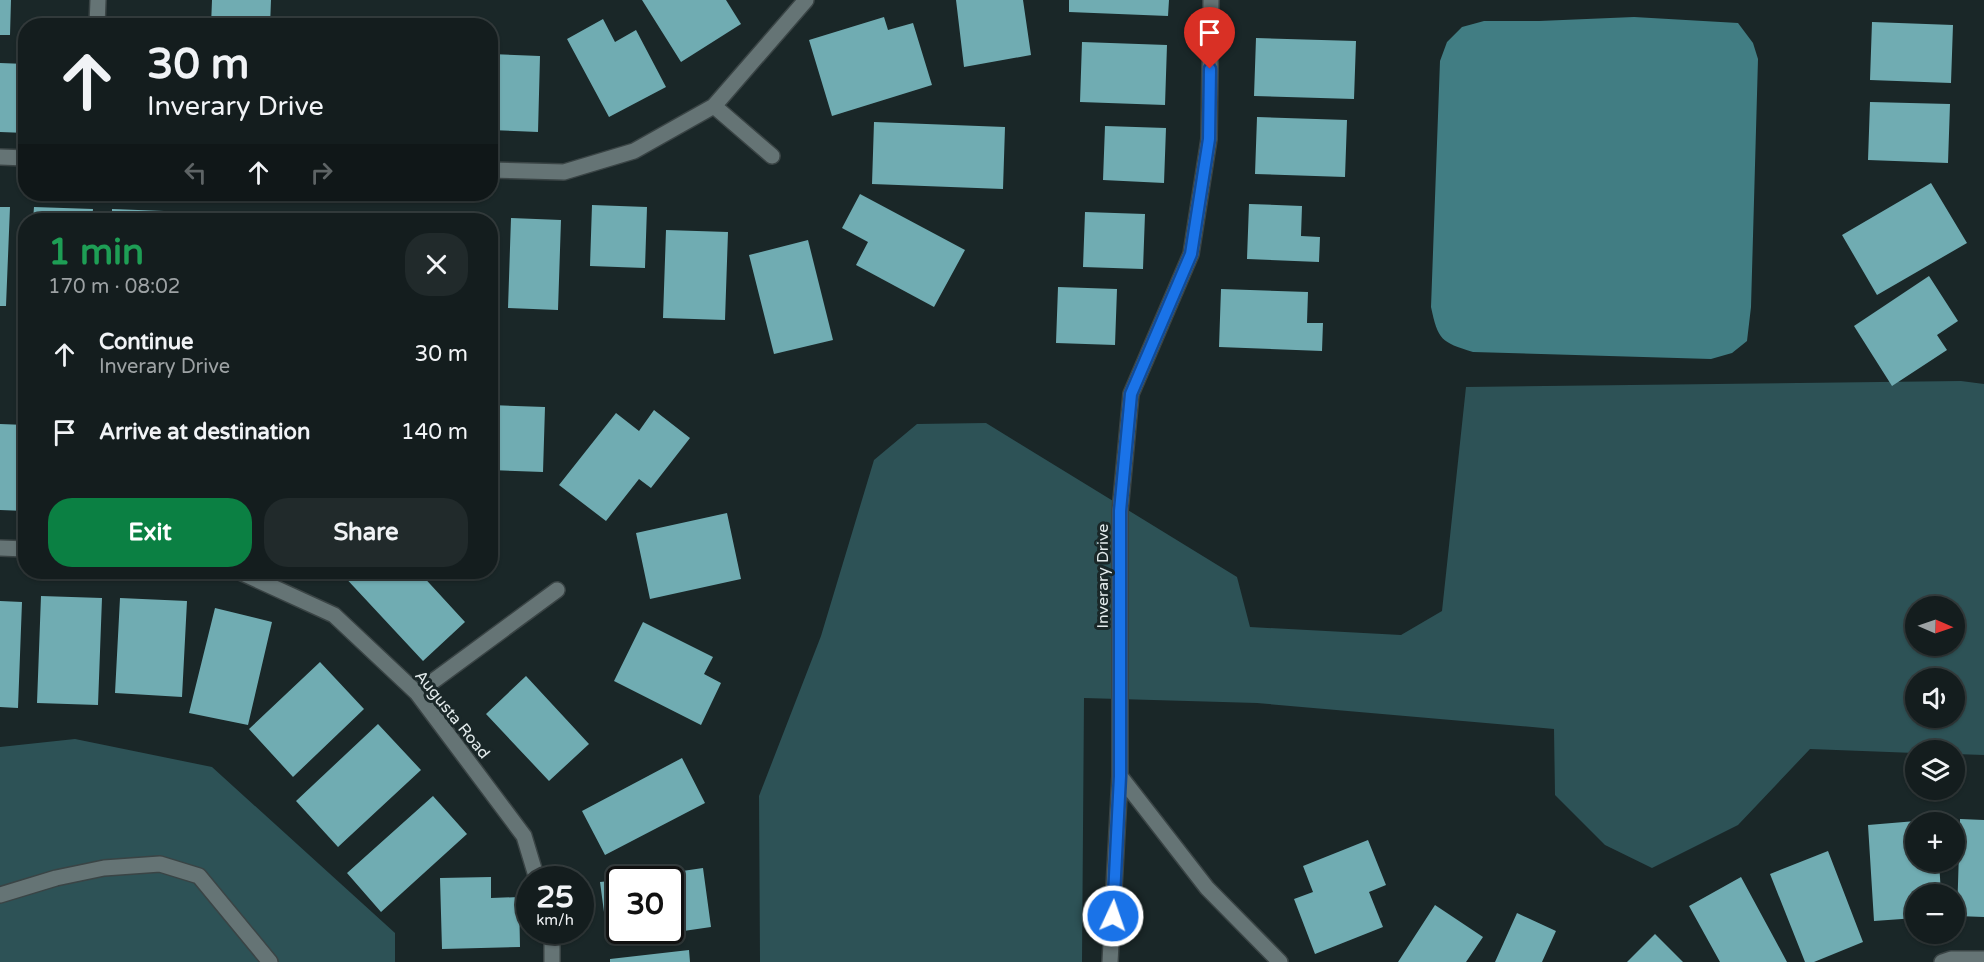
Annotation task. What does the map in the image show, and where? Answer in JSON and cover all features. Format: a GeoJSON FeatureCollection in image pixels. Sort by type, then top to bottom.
{"type":"FeatureCollection","features":[{"type":"Feature","properties":{"kind":"street"},"geometry":{"type":"LineString","coordinates":[[97,18],[98,0]]}},
{"type":"Feature","properties":{"kind":"street"},"geometry":{"type":"LineString","coordinates":[[498,170],[564,172],[634,151],[714,106],[806,0]]}},
{"type":"Feature","properties":{"kind":"street","name":"Inverary Drive"},"geometry":{"type":"LineString","coordinates":[[1110,962],[1120,776],[1120,511],[1131,394],[1191,254],[1209,139],[1211,0]]}},
{"type":"Feature","properties":{"kind":"street"},"geometry":{"type":"LineString","coordinates":[[714,106],[772,156]]}},
{"type":"Feature","properties":{"kind":"street"},"geometry":{"type":"LineString","coordinates":[[0,157],[18,158]]}},
{"type":"Feature","properties":{"kind":"street"},"geometry":{"type":"LineString","coordinates":[[0,548],[18,549]]}},
{"type":"Feature","properties":{"kind":"street","name":"Augusta Road"},"geometry":{"type":"LineString","coordinates":[[255,579],[334,615],[417,693],[524,836],[533,866]]}},
{"type":"Feature","properties":{"kind":"street"},"geometry":{"type":"LineString","coordinates":[[417,693],[557,590]]}},
{"type":"Feature","properties":{"kind":"street"},"geometry":{"type":"LineString","coordinates":[[1120,776],[1207,888],[1280,962]]}},
{"type":"Feature","properties":{"kind":"street"},"geometry":{"type":"LineString","coordinates":[[0,895],[56,878],[104,868],[160,864],[199,876],[270,962]]}},
{"type":"Feature","properties":{"kind":"street"},"geometry":{"type":"LineString","coordinates":[[552,944],[552,962]]}},
{"type":"Feature","properties":{"kind":"street"},"geometry":{"type":"LineString","coordinates":[[1942,962],[1951,959],[1984,958]]}},
{"type":"Feature","properties":{"kind":"shaded area"},"geometry":{"type":"Polygon","coordinates":[[[1634,17],[1738,23],[1753,43],[1758,59],[1751,307],[1747,341],[1732,353],[1711,359],[1473,352],[1447,342],[1436,327],[1431,307],[1440,61],[1447,42],[1462,27],[1484,21],[1634,17]]]}},
{"type":"Feature","properties":{"kind":"shaded area"},"geometry":{"type":"Polygon","coordinates":[[[1961,381],[1984,384],[1984,755],[1965,754],[1965,740],[1905,740],[1905,753],[1810,749],[1738,825],[1652,868],[1605,845],[1555,795],[1554,729],[1257,703],[1084,698],[1082,962],[760,962],[759,796],[821,636],[874,460],[917,424],[986,423],[1237,577],[1250,627],[1401,635],[1442,611],[1466,387],[1961,381]]]}},
{"type":"Feature","properties":{"kind":"shaded area"},"geometry":{"type":"Polygon","coordinates":[[[75,739],[212,767],[395,933],[395,962],[0,962],[0,747],[75,739]]]}},
{"type":"Feature","properties":{"kind":"building"},"geometry":{"type":"Polygon","coordinates":[[[0,0],[11,0],[10,35],[0,35],[0,0]]]}},
{"type":"Feature","properties":{"kind":"building"},"geometry":{"type":"Polygon","coordinates":[[[212,0],[271,0],[270,18],[211,18],[212,0]]]}},
{"type":"Feature","properties":{"kind":"building"},"geometry":{"type":"Polygon","coordinates":[[[642,0],[726,0],[741,24],[681,62],[642,0]]]}},
{"type":"Feature","properties":{"kind":"building"},"geometry":{"type":"Polygon","coordinates":[[[956,0],[1023,0],[1031,55],[964,67],[956,0]]]}},
{"type":"Feature","properties":{"kind":"building"},"geometry":{"type":"Polygon","coordinates":[[[1069,0],[1169,0],[1168,16],[1069,12],[1069,0]]]}},
{"type":"Feature","properties":{"kind":"building"},"geometry":{"type":"Polygon","coordinates":[[[884,17],[888,30],[913,23],[932,85],[832,116],[809,40],[884,17]]]}},
{"type":"Feature","properties":{"kind":"building"},"geometry":{"type":"Polygon","coordinates":[[[603,19],[615,42],[636,30],[666,87],[609,117],[567,39],[603,19]]]}},
{"type":"Feature","properties":{"kind":"building"},"geometry":{"type":"Polygon","coordinates":[[[1872,22],[1953,25],[1951,83],[1870,80],[1872,22]]]}},
{"type":"Feature","properties":{"kind":"building"},"geometry":{"type":"Polygon","coordinates":[[[1256,38],[1356,41],[1354,99],[1254,96],[1256,38]]]}},
{"type":"Feature","properties":{"kind":"building"},"geometry":{"type":"Polygon","coordinates":[[[1082,42],[1167,45],[1165,105],[1080,102],[1082,42]]]}},
{"type":"Feature","properties":{"kind":"building"},"geometry":{"type":"Polygon","coordinates":[[[498,54],[540,56],[538,132],[498,130],[498,54]]]}},
{"type":"Feature","properties":{"kind":"building"},"geometry":{"type":"Polygon","coordinates":[[[0,63],[18,64],[18,133],[0,132],[0,63]]]}},
{"type":"Feature","properties":{"kind":"building"},"geometry":{"type":"Polygon","coordinates":[[[1870,102],[1950,104],[1948,163],[1868,160],[1870,102]]]}},
{"type":"Feature","properties":{"kind":"building"},"geometry":{"type":"Polygon","coordinates":[[[1257,117],[1347,120],[1345,177],[1255,174],[1257,117]]]}},
{"type":"Feature","properties":{"kind":"building"},"geometry":{"type":"Polygon","coordinates":[[[874,122],[1005,127],[1003,189],[872,184],[874,122]]]}},
{"type":"Feature","properties":{"kind":"building"},"geometry":{"type":"Polygon","coordinates":[[[1105,126],[1166,128],[1164,183],[1103,180],[1105,126]]]}},
{"type":"Feature","properties":{"kind":"building"},"geometry":{"type":"Polygon","coordinates":[[[1931,183],[1967,243],[1877,295],[1842,235],[1931,183]]]}},
{"type":"Feature","properties":{"kind":"building"},"geometry":{"type":"Polygon","coordinates":[[[860,194],[965,250],[934,307],[856,265],[868,242],[842,228],[860,194]]]}},
{"type":"Feature","properties":{"kind":"building"},"geometry":{"type":"Polygon","coordinates":[[[1249,204],[1302,206],[1301,236],[1320,237],[1319,262],[1247,259],[1249,204]]]}},
{"type":"Feature","properties":{"kind":"building"},"geometry":{"type":"Polygon","coordinates":[[[592,205],[647,207],[645,268],[590,266],[592,205]]]}},
{"type":"Feature","properties":{"kind":"building"},"geometry":{"type":"Polygon","coordinates":[[[0,207],[10,207],[6,306],[0,306],[0,207]]]}},
{"type":"Feature","properties":{"kind":"building"},"geometry":{"type":"Polygon","coordinates":[[[34,207],[93,209],[93,213],[34,213],[34,207]]]}},
{"type":"Feature","properties":{"kind":"building"},"geometry":{"type":"Polygon","coordinates":[[[112,209],[164,211],[164,213],[112,213],[112,209]]]}},
{"type":"Feature","properties":{"kind":"building"},"geometry":{"type":"Polygon","coordinates":[[[190,211],[248,213],[190,213],[190,211]]]}},
{"type":"Feature","properties":{"kind":"building"},"geometry":{"type":"Polygon","coordinates":[[[1085,212],[1145,214],[1143,269],[1083,267],[1085,212]]]}},
{"type":"Feature","properties":{"kind":"building"},"geometry":{"type":"Polygon","coordinates":[[[511,218],[561,220],[558,310],[508,308],[511,218]]]}},
{"type":"Feature","properties":{"kind":"building"},"geometry":{"type":"Polygon","coordinates":[[[666,230],[728,232],[725,320],[663,318],[666,230]]]}},
{"type":"Feature","properties":{"kind":"building"},"geometry":{"type":"Polygon","coordinates":[[[808,240],[833,340],[774,354],[749,255],[808,240]]]}},
{"type":"Feature","properties":{"kind":"building"},"geometry":{"type":"Polygon","coordinates":[[[1929,276],[1958,321],[1937,335],[1947,350],[1892,386],[1854,326],[1929,276]]]}},
{"type":"Feature","properties":{"kind":"building"},"geometry":{"type":"Polygon","coordinates":[[[1058,287],[1117,289],[1115,345],[1056,343],[1058,287]]]}},
{"type":"Feature","properties":{"kind":"building"},"geometry":{"type":"Polygon","coordinates":[[[1221,289],[1308,292],[1307,323],[1323,323],[1322,351],[1219,347],[1221,289]]]}},
{"type":"Feature","properties":{"kind":"building"},"geometry":{"type":"Polygon","coordinates":[[[498,405],[545,407],[543,472],[498,470],[498,405]]]}},
{"type":"Feature","properties":{"kind":"building"},"geometry":{"type":"Polygon","coordinates":[[[654,410],[690,438],[651,488],[639,479],[606,521],[559,485],[616,413],[639,431],[654,410]]]}},
{"type":"Feature","properties":{"kind":"building"},"geometry":{"type":"Polygon","coordinates":[[[0,424],[18,425],[18,511],[0,510],[0,424]]]}},
{"type":"Feature","properties":{"kind":"building"},"geometry":{"type":"Polygon","coordinates":[[[727,513],[741,579],[650,599],[636,533],[727,513]]]}},
{"type":"Feature","properties":{"kind":"building"},"geometry":{"type":"Polygon","coordinates":[[[347,579],[425,579],[465,622],[423,661],[347,579]]]}},
{"type":"Feature","properties":{"kind":"building"},"geometry":{"type":"Polygon","coordinates":[[[41,596],[102,598],[98,705],[37,703],[41,596]]]}},
{"type":"Feature","properties":{"kind":"building"},"geometry":{"type":"Polygon","coordinates":[[[120,598],[187,601],[182,697],[115,693],[120,598]]]}},
{"type":"Feature","properties":{"kind":"building"},"geometry":{"type":"Polygon","coordinates":[[[0,601],[22,602],[18,708],[0,707],[0,601]]]}},
{"type":"Feature","properties":{"kind":"building"},"geometry":{"type":"Polygon","coordinates":[[[215,608],[272,622],[248,725],[189,713],[215,608]]]}},
{"type":"Feature","properties":{"kind":"building"},"geometry":{"type":"Polygon","coordinates":[[[643,622],[713,657],[704,674],[721,683],[701,725],[614,681],[643,622]]]}},
{"type":"Feature","properties":{"kind":"building"},"geometry":{"type":"Polygon","coordinates":[[[320,662],[364,709],[293,777],[249,729],[320,662]]]}},
{"type":"Feature","properties":{"kind":"building"},"geometry":{"type":"Polygon","coordinates":[[[526,676],[589,744],[549,781],[486,714],[526,676]]]}},
{"type":"Feature","properties":{"kind":"building"},"geometry":{"type":"Polygon","coordinates":[[[378,724],[421,770],[338,847],[296,801],[378,724]]]}},
{"type":"Feature","properties":{"kind":"building"},"geometry":{"type":"Polygon","coordinates":[[[682,758],[705,803],[605,855],[582,811],[682,758]]]}},
{"type":"Feature","properties":{"kind":"building"},"geometry":{"type":"Polygon","coordinates":[[[433,796],[467,834],[381,912],[347,873],[433,796]]]}},
{"type":"Feature","properties":{"kind":"building"},"geometry":{"type":"Polygon","coordinates":[[[1965,819],[1984,820],[1984,917],[1965,916],[1965,884],[1958,884],[1958,872],[1965,872],[1965,819]]]}},
{"type":"Feature","properties":{"kind":"building"},"geometry":{"type":"Polygon","coordinates":[[[1905,822],[1905,872],[1940,872],[1940,884],[1905,884],[1905,919],[1874,921],[1868,825],[1905,822]]]}},
{"type":"Feature","properties":{"kind":"building"},"geometry":{"type":"Polygon","coordinates":[[[1368,840],[1386,885],[1369,892],[1383,927],[1315,954],[1294,899],[1313,892],[1303,866],[1368,840]]]}},
{"type":"Feature","properties":{"kind":"building"},"geometry":{"type":"Polygon","coordinates":[[[1828,851],[1863,942],[1814,962],[1805,962],[1770,874],[1828,851]]]}},
{"type":"Feature","properties":{"kind":"building"},"geometry":{"type":"Polygon","coordinates":[[[703,868],[711,927],[684,931],[684,871],[703,868]]]}},
{"type":"Feature","properties":{"kind":"building"},"geometry":{"type":"Polygon","coordinates":[[[491,877],[491,898],[516,897],[516,944],[520,944],[520,947],[442,949],[440,878],[491,877]]]}},
{"type":"Feature","properties":{"kind":"building"},"geometry":{"type":"Polygon","coordinates":[[[1741,877],[1787,962],[1720,962],[1689,906],[1741,877]]]}},
{"type":"Feature","properties":{"kind":"building"},"geometry":{"type":"Polygon","coordinates":[[[606,881],[606,927],[600,882],[606,881]]]}},
{"type":"Feature","properties":{"kind":"building"},"geometry":{"type":"Polygon","coordinates":[[[1435,905],[1483,937],[1466,962],[1398,962],[1435,905]]]}},
{"type":"Feature","properties":{"kind":"building"},"geometry":{"type":"Polygon","coordinates":[[[1517,913],[1556,931],[1542,962],[1495,962],[1517,913]]]}},
{"type":"Feature","properties":{"kind":"building"},"geometry":{"type":"Polygon","coordinates":[[[1655,934],[1683,962],[1627,962],[1655,934]]]}},
{"type":"Feature","properties":{"kind":"building"},"geometry":{"type":"Polygon","coordinates":[[[689,950],[690,962],[610,962],[610,959],[689,950]]]}},
{"type":"Feature","properties":{"kind":"route"},"geometry":{"type":"LineString","coordinates":[[1113,916],[1120,776],[1120,511],[1131,394],[1191,254],[1209,139],[1210,69]]}}]}
